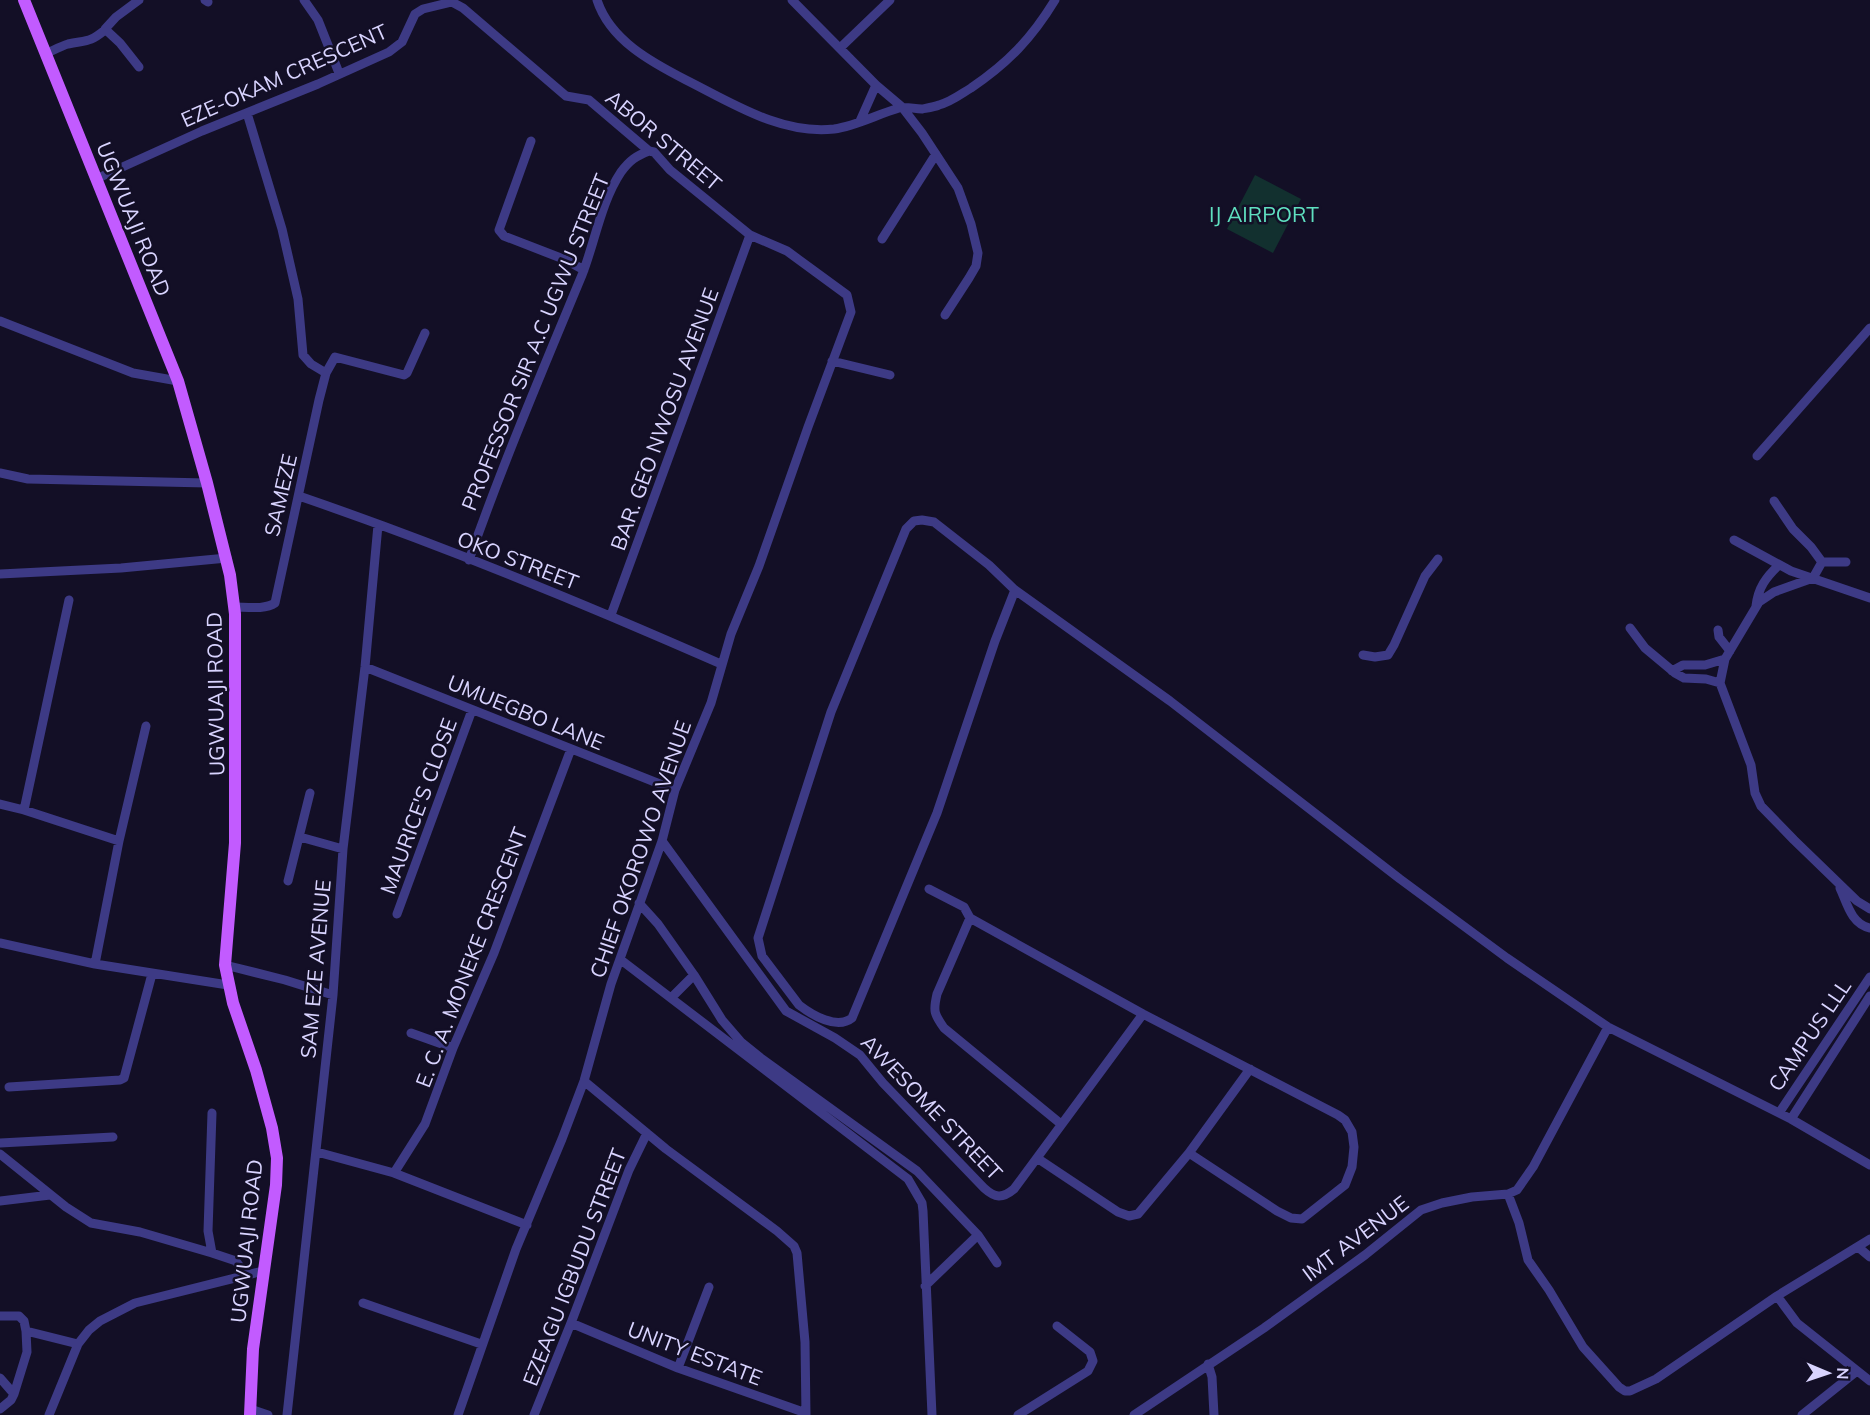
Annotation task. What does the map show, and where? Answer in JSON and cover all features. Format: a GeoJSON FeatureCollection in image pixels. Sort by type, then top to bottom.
{"type":"FeatureCollection","features":[{"type":"Feature","properties":{"kind":"main road","name":"UGWUAJI ROAD"},"geometry":{"type":"LineString","coordinates":[[24,0],[178,381],[227,558],[234,607],[235,843],[225,965],[228,985],[256,1070],[275,1143],[276,1185],[254,1349],[250,1412]]}},
{"type":"Feature","properties":{"kind":"street"},"geometry":{"type":"LineString","coordinates":[[45,54],[69,44],[81,44],[95,38],[139,0]]}},
{"type":"Feature","properties":{"kind":"street"},"geometry":{"type":"LineString","coordinates":[[304,0],[318,20],[339,73]]}},
{"type":"Feature","properties":{"kind":"street"},"geometry":{"type":"LineString","coordinates":[[463,8],[470,0]]}},
{"type":"Feature","properties":{"kind":"street"},"geometry":{"type":"LineString","coordinates":[[597,0],[603,16],[625,41],[663,68],[775,123],[807,129],[834,129],[902,107],[922,109],[941,105],[990,75],[1025,44],[1055,0]]}},
{"type":"Feature","properties":{"kind":"street"},"geometry":{"type":"LineString","coordinates":[[792,0],[876,85],[902,107],[957,188],[971,224],[978,253],[976,266],[945,315]]}},
{"type":"Feature","properties":{"kind":"street"},"geometry":{"type":"LineString","coordinates":[[840,48],[890,0]]}},
{"type":"Feature","properties":{"kind":"street","name":"EZE-OKAM CRESCENT"},"geometry":{"type":"LineString","coordinates":[[96,179],[376,58],[402,42],[415,14],[423,9],[453,2],[463,8]]}},
{"type":"Feature","properties":{"kind":"street","name":"ABOR STREET"},"geometry":{"type":"LineString","coordinates":[[463,8],[566,96],[588,100],[649,151],[654,152],[670,170],[750,235],[787,251],[847,295]]}},
{"type":"Feature","properties":{"kind":"street"},"geometry":{"type":"LineString","coordinates":[[105,30],[120,43],[139,67]]}},
{"type":"Feature","properties":{"kind":"street"},"geometry":{"type":"LineString","coordinates":[[860,121],[876,85]]}},
{"type":"Feature","properties":{"kind":"street"},"geometry":{"type":"LineString","coordinates":[[247,113],[282,229],[294,279],[302,327],[303,355],[311,364],[326,373]]}},
{"type":"Feature","properties":{"kind":"street"},"geometry":{"type":"LineString","coordinates":[[531,141],[499,230],[504,236],[566,260],[584,270]]}},
{"type":"Feature","properties":{"kind":"street","name":"PROFESSOR SIR A.C UGWU STREET"},"geometry":{"type":"LineString","coordinates":[[470,560],[491,496],[584,270],[607,202],[620,174],[634,156],[649,151]]}},
{"type":"Feature","properties":{"kind":"street"},"geometry":{"type":"LineString","coordinates":[[882,239],[936,154]]}},
{"type":"Feature","properties":{"kind":"street","name":"BAR. GEO NWOSU AVENUE"},"geometry":{"type":"LineString","coordinates":[[611,615],[750,235]]}},
{"type":"Feature","properties":{"kind":"street","name":"CHIEF OKOROWO AVENUE"},"geometry":{"type":"LineString","coordinates":[[458,1415],[516,1249],[584,1081],[596,1034],[662,841],[675,790],[711,703],[731,634],[759,566],[851,312],[847,295]]}},
{"type":"Feature","properties":{"kind":"street"},"geometry":{"type":"LineString","coordinates":[[0,321],[133,373],[178,381]]}},
{"type":"Feature","properties":{"kind":"street"},"geometry":{"type":"LineString","coordinates":[[1757,456],[1870,328]]}},
{"type":"Feature","properties":{"kind":"street","name":"SAMEZE"},"geometry":{"type":"LineString","coordinates":[[234,607],[263,607],[272,606],[275,603],[287,540],[326,373],[335,357],[404,375],[425,333]]}},
{"type":"Feature","properties":{"kind":"street"},"geometry":{"type":"LineString","coordinates":[[832,361],[890,375]]}},
{"type":"Feature","properties":{"kind":"street"},"geometry":{"type":"LineString","coordinates":[[0,473],[37,479],[207,483]]}},
{"type":"Feature","properties":{"kind":"street","name":"OKO STREET"},"geometry":{"type":"LineString","coordinates":[[299,496],[611,615],[721,664]]}},
{"type":"Feature","properties":{"kind":"street"},"geometry":{"type":"LineString","coordinates":[[1773,501],[1793,529],[1822,562]]}},
{"type":"Feature","properties":{"kind":"street"},"geometry":{"type":"LineString","coordinates":[[1015,590],[995,641],[936,813],[852,1018],[846,1023],[835,1023],[806,1011],[762,956],[758,938],[831,711],[906,529],[914,521],[922,520],[934,522],[989,565],[1015,590],[1170,701],[1400,879],[1507,958],[1608,1028],[1791,1119],[1870,1165]]}},
{"type":"Feature","properties":{"kind":"street","name":"SAM EZE AVENUE"},"geometry":{"type":"LineString","coordinates":[[287,1415],[317,1152],[333,995],[343,849],[378,525]]}},
{"type":"Feature","properties":{"kind":"street"},"geometry":{"type":"LineString","coordinates":[[1734,540],[1779,565],[1870,598]]}},
{"type":"Feature","properties":{"kind":"street"},"geometry":{"type":"LineString","coordinates":[[0,574],[121,568],[227,558]]}},
{"type":"Feature","properties":{"kind":"street"},"geometry":{"type":"LineString","coordinates":[[1363,655],[1375,657],[1388,655],[1425,576],[1438,559]]}},
{"type":"Feature","properties":{"kind":"street"},"geometry":{"type":"LineString","coordinates":[[1822,562],[1846,561]]}},
{"type":"Feature","properties":{"kind":"street"},"geometry":{"type":"LineString","coordinates":[[1755,607],[1774,592],[1813,578],[1822,562]]}},
{"type":"Feature","properties":{"kind":"street"},"geometry":{"type":"LineString","coordinates":[[1779,565],[1762,584],[1755,607],[1728,655],[1720,683],[1751,765],[1757,799],[1794,840],[1838,883],[1857,901],[1870,909]]}},
{"type":"Feature","properties":{"kind":"street"},"geometry":{"type":"LineString","coordinates":[[24,810],[69,600]]}},
{"type":"Feature","properties":{"kind":"street"},"geometry":{"type":"LineString","coordinates":[[1630,628],[1644,648],[1672,671],[1684,678],[1706,679],[1720,683]]}},
{"type":"Feature","properties":{"kind":"street"},"geometry":{"type":"LineString","coordinates":[[1718,630],[1728,655]]}},
{"type":"Feature","properties":{"kind":"street"},"geometry":{"type":"LineString","coordinates":[[1672,671],[1683,665],[1705,665],[1728,655]]}},
{"type":"Feature","properties":{"kind":"street","name":"UMUEGBO LANE"},"geometry":{"type":"LineString","coordinates":[[364,667],[675,790]]}},
{"type":"Feature","properties":{"kind":"street","name":"MAURICE'S CLOSE"},"geometry":{"type":"LineString","coordinates":[[397,914],[472,710]]}},
{"type":"Feature","properties":{"kind":"street"},"geometry":{"type":"LineString","coordinates":[[96,964],[119,841],[146,726]]}},
{"type":"Feature","properties":{"kind":"street","name":"E. C. A. MONEKE CRESCENT"},"geometry":{"type":"LineString","coordinates":[[394,1173],[425,1124],[453,1048],[494,953],[571,748]]}},
{"type":"Feature","properties":{"kind":"street"},"geometry":{"type":"LineString","coordinates":[[288,881],[310,793]]}},
{"type":"Feature","properties":{"kind":"street"},"geometry":{"type":"LineString","coordinates":[[0,804],[119,841]]}},
{"type":"Feature","properties":{"kind":"street"},"geometry":{"type":"LineString","coordinates":[[300,837],[343,849]]}},
{"type":"Feature","properties":{"kind":"street","name":"AWESOME STREET"},"geometry":{"type":"LineString","coordinates":[[662,841],[786,1011],[842,1042],[860,1055],[883,1083],[992,1195],[1006,1196],[1014,1189],[1143,1014]]}},
{"type":"Feature","properties":{"kind":"street"},"geometry":{"type":"LineString","coordinates":[[1838,883],[1854,918],[1863,926],[1870,928]]}},
{"type":"Feature","properties":{"kind":"street"},"geometry":{"type":"LineString","coordinates":[[929,889],[963,907],[970,918],[1143,1014],[1338,1115],[1345,1120],[1352,1132],[1354,1147],[1352,1167],[1345,1185],[1302,1219],[1290,1218],[1189,1153]]}},
{"type":"Feature","properties":{"kind":"street"},"geometry":{"type":"LineString","coordinates":[[639,903],[658,924],[722,1020],[741,1042],[917,1171],[978,1235],[997,1263]]}},
{"type":"Feature","properties":{"kind":"street"},"geometry":{"type":"LineString","coordinates":[[970,918],[937,994],[934,1006],[935,1015],[944,1028],[1061,1124]]}},
{"type":"Feature","properties":{"kind":"street"},"geometry":{"type":"LineString","coordinates":[[0,943],[96,964],[228,985]]}},
{"type":"Feature","properties":{"kind":"street"},"geometry":{"type":"LineString","coordinates":[[621,960],[908,1179],[922,1203],[923,1211],[932,1415]]}},
{"type":"Feature","properties":{"kind":"street"},"geometry":{"type":"LineString","coordinates":[[225,965],[333,995]]}},
{"type":"Feature","properties":{"kind":"street"},"geometry":{"type":"LineString","coordinates":[[9,1087],[124,1078],[152,974]]}},
{"type":"Feature","properties":{"kind":"street"},"geometry":{"type":"LineString","coordinates":[[671,998],[694,975]]}},
{"type":"Feature","properties":{"kind":"street","name":"CAMPUS LLL"},"geometry":{"type":"LineString","coordinates":[[1779,1113],[1870,977]]}},
{"type":"Feature","properties":{"kind":"street"},"geometry":{"type":"LineString","coordinates":[[1791,1119],[1870,996]]}},
{"type":"Feature","properties":{"kind":"street"},"geometry":{"type":"LineString","coordinates":[[1608,1028],[1533,1167],[1520,1187],[1508,1194],[1519,1223],[1528,1260],[1583,1347],[1619,1387],[1630,1391],[1656,1378],[1777,1296],[1870,1239]]}},
{"type":"Feature","properties":{"kind":"street"},"geometry":{"type":"LineString","coordinates":[[411,1034],[453,1048]]}},
{"type":"Feature","properties":{"kind":"street"},"geometry":{"type":"LineString","coordinates":[[1037,1158],[1118,1212],[1129,1216],[1138,1214],[1189,1153],[1250,1070]]}},
{"type":"Feature","properties":{"kind":"street"},"geometry":{"type":"LineString","coordinates":[[584,1081],[713,1185],[794,1246],[797,1253],[805,1342],[806,1414]]}},
{"type":"Feature","properties":{"kind":"street"},"geometry":{"type":"LineString","coordinates":[[212,1113],[208,1231],[212,1253]]}},
{"type":"Feature","properties":{"kind":"street","name":"EZEAGU IGBUDU STREET"},"geometry":{"type":"LineString","coordinates":[[534,1415],[572,1323],[628,1170],[647,1133]]}},
{"type":"Feature","properties":{"kind":"street"},"geometry":{"type":"LineString","coordinates":[[0,1143],[113,1137]]}},
{"type":"Feature","properties":{"kind":"street"},"geometry":{"type":"LineString","coordinates":[[317,1152],[394,1173],[527,1225]]}},
{"type":"Feature","properties":{"kind":"street"},"geometry":{"type":"LineString","coordinates":[[0,1154],[50,1195],[91,1223],[140,1232],[212,1253],[236,1261],[245,1274]]}},
{"type":"Feature","properties":{"kind":"street","name":"IMT AVENUE"},"geometry":{"type":"LineString","coordinates":[[1134,1415],[1273,1321],[1365,1255],[1421,1210],[1457,1200],[1508,1194]]}},
{"type":"Feature","properties":{"kind":"street"},"geometry":{"type":"LineString","coordinates":[[0,1201],[50,1195]]}},
{"type":"Feature","properties":{"kind":"street"},"geometry":{"type":"LineString","coordinates":[[925,1286],[978,1235]]}},
{"type":"Feature","properties":{"kind":"street"},"geometry":{"type":"LineString","coordinates":[[1858,1247],[1870,1257]]}},
{"type":"Feature","properties":{"kind":"street"},"geometry":{"type":"LineString","coordinates":[[49,1415],[78,1344],[100,1321],[135,1303],[263,1271]]}},
{"type":"Feature","properties":{"kind":"street"},"geometry":{"type":"LineString","coordinates":[[678,1368],[709,1287]]}},
{"type":"Feature","properties":{"kind":"street"},"geometry":{"type":"LineString","coordinates":[[1777,1296],[1797,1323],[1870,1381]]}},
{"type":"Feature","properties":{"kind":"street"},"geometry":{"type":"LineString","coordinates":[[363,1303],[481,1344]]}},
{"type":"Feature","properties":{"kind":"street"},"geometry":{"type":"LineString","coordinates":[[0,1316],[19,1316],[24,1321],[27,1352],[14,1394],[11,1400],[0,1409]]}},
{"type":"Feature","properties":{"kind":"street","name":"UNITY ESTATE"},"geometry":{"type":"LineString","coordinates":[[572,1323],[678,1368],[806,1414]]}},
{"type":"Feature","properties":{"kind":"street"},"geometry":{"type":"LineString","coordinates":[[1018,1415],[1088,1371],[1091,1366],[1093,1361],[1090,1352],[1057,1326]]}},
{"type":"Feature","properties":{"kind":"street"},"geometry":{"type":"LineString","coordinates":[[26,1331],[78,1344]]}},
{"type":"Feature","properties":{"kind":"street"},"geometry":{"type":"LineString","coordinates":[[1208,1364],[1212,1377],[1214,1415]]}},
{"type":"Feature","properties":{"kind":"street"},"geometry":{"type":"LineString","coordinates":[[1802,1415],[1857,1371]]}},
{"type":"Feature","properties":{"kind":"street"},"geometry":{"type":"LineString","coordinates":[[0,1378],[14,1394]]}},
{"type":"Feature","properties":{"kind":"street"},"geometry":{"type":"LineString","coordinates":[[250,1412],[268,1415]]}},
{"type":"Feature","properties":{"kind":"green space","name":"IJ AIRPORT"},"geometry":{"type":"Polygon","coordinates":[[[1255,175],[1301,199],[1273,253],[1227,229],[1255,175]]]}}]}
